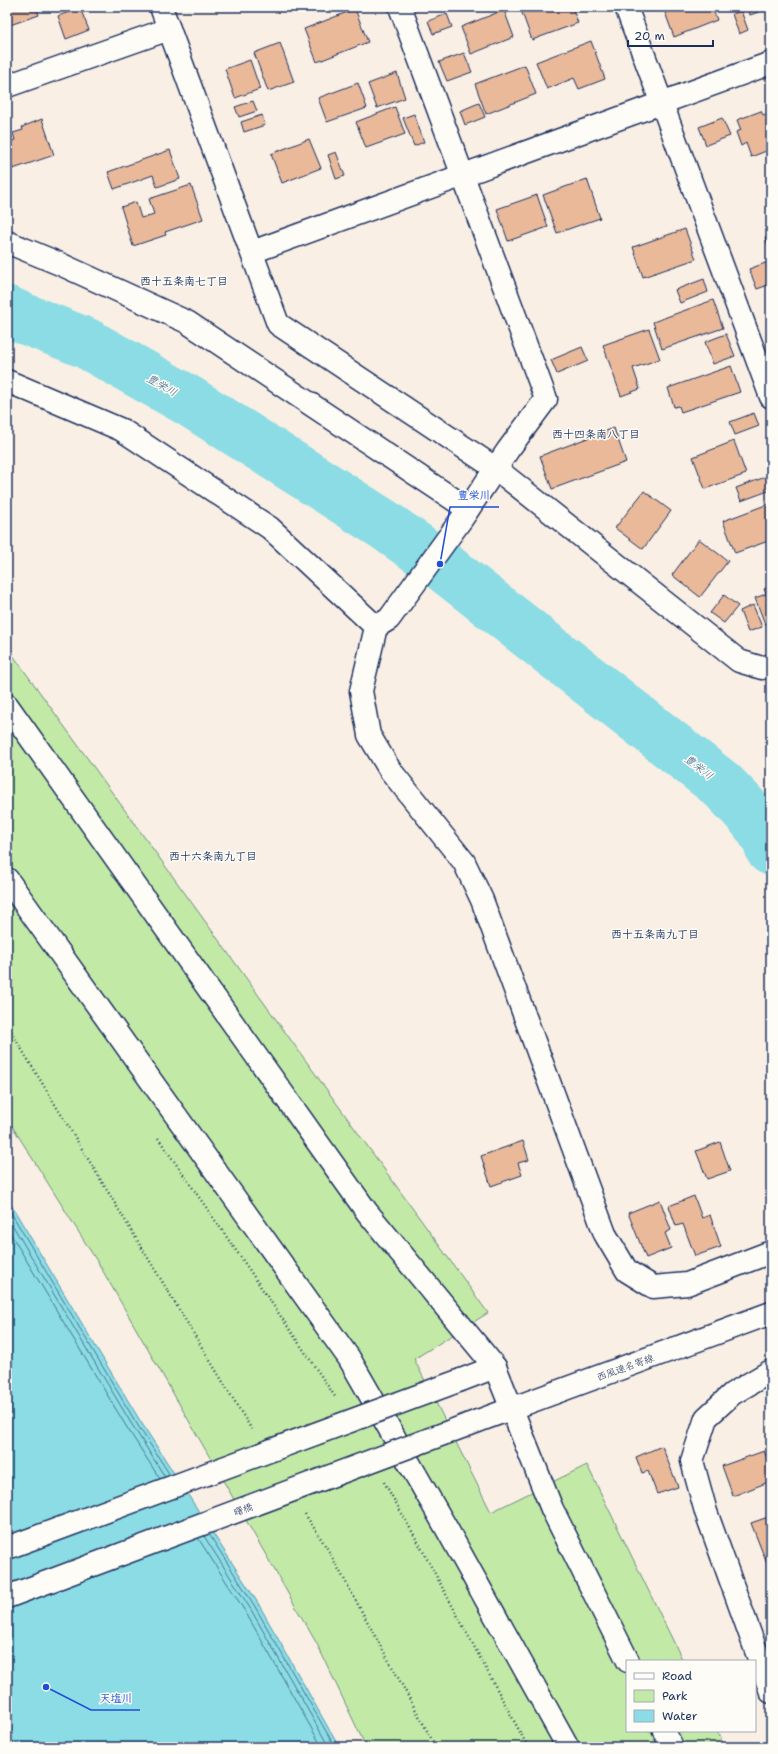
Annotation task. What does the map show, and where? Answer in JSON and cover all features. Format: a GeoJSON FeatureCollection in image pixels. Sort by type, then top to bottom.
{"type":"FeatureCollection","features":[{"type":"Feature","properties":{"kind":"street"},"geometry":{"type":"LineString","coordinates":[[161,7],[278,324],[495,468],[739,661],[762,668],[771,665]]}},
{"type":"Feature","properties":{"kind":"street"},"geometry":{"type":"LineString","coordinates":[[400,7],[546,399],[495,468],[465,514],[383,623],[361,691],[369,735],[390,770],[464,862],[482,900],[605,1234],[627,1271],[653,1287],[687,1284],[771,1252]]}},
{"type":"Feature","properties":{"kind":"street"},"geometry":{"type":"LineString","coordinates":[[626,7],[771,397]]}},
{"type":"Feature","properties":{"kind":"street"},"geometry":{"type":"LineString","coordinates":[[7,86],[169,29]]}},
{"type":"Feature","properties":{"kind":"street"},"geometry":{"type":"LineString","coordinates":[[252,252],[771,63]]}},
{"type":"Feature","properties":{"kind":"street"},"geometry":{"type":"LineString","coordinates":[[7,242],[60,264],[187,322],[465,514]]}},
{"type":"Feature","properties":{"kind":"street"},"geometry":{"type":"LineString","coordinates":[[7,381],[122,430],[270,528],[383,623]]}},
{"type":"Feature","properties":{"kind":"street"},"geometry":{"type":"LineString","coordinates":[[7,705],[367,1212],[495,1367],[552,1509],[628,1660]]}},
{"type":"Feature","properties":{"kind":"street"},"geometry":{"type":"LineString","coordinates":[[7,879],[349,1358],[448,1531],[568,1747]]}},
{"type":"Feature","properties":{"kind":"street","name":"西風連名寄線"},"geometry":{"type":"LineString","coordinates":[[478,1421],[771,1312]]}},
{"type":"Feature","properties":{"kind":"street"},"geometry":{"type":"LineString","coordinates":[[7,1548],[495,1367]]}},
{"type":"Feature","properties":{"kind":"street"},"geometry":{"type":"LineString","coordinates":[[771,1371],[732,1394],[706,1418],[692,1461],[706,1512],[771,1692]]}},
{"type":"Feature","properties":{"kind":"street","name":"曙橋"},"geometry":{"type":"LineString","coordinates":[[7,1597],[478,1421]]}},
{"type":"Feature","properties":{"kind":"street"},"geometry":{"type":"LineString","coordinates":[[664,1732],[672,1747]]}},
{"type":"Feature","properties":{"kind":"path"},"geometry":{"type":"LineString","coordinates":[[7,1025],[255,1434]]}},
{"type":"Feature","properties":{"kind":"path"},"geometry":{"type":"LineString","coordinates":[[154,1133],[244,1262],[338,1402]]}},
{"type":"Feature","properties":{"kind":"path"},"geometry":{"type":"LineString","coordinates":[[380,1476],[418,1542],[528,1747]]}},
{"type":"Feature","properties":{"kind":"path"},"geometry":{"type":"LineString","coordinates":[[302,1508],[327,1548],[436,1747]]}},
{"type":"Feature","properties":{"kind":"green space"},"geometry":{"type":"Polygon","coordinates":[[[7,647],[488,1313],[414,1359],[491,1512],[587,1465],[683,1660],[626,1660],[626,1732],[718,1732],[725,1747],[366,1747],[317,1644],[100,1266],[7,1118],[7,647]]]}},
{"type":"Feature","properties":{"kind":"water"},"geometry":{"type":"Polygon","coordinates":[[[7,1198],[139,1419],[258,1603],[339,1747],[7,1747],[7,1198]]]}},
{"type":"Feature","properties":{"kind":"building"},"geometry":{"type":"Polygon","coordinates":[[[7,7],[36,7],[39,15],[7,26],[7,7]]]}},
{"type":"Feature","properties":{"kind":"building"},"geometry":{"type":"Polygon","coordinates":[[[530,7],[572,7],[578,23],[532,40],[521,10],[530,7]]]}},
{"type":"Feature","properties":{"kind":"building"},"geometry":{"type":"Polygon","coordinates":[[[663,7],[712,7],[717,20],[674,37],[663,7]]]}},
{"type":"Feature","properties":{"kind":"building"},"geometry":{"type":"Polygon","coordinates":[[[747,7],[771,7],[771,14],[769,15],[767,9],[750,15],[747,7]]]}},
{"type":"Feature","properties":{"kind":"building"},"geometry":{"type":"Polygon","coordinates":[[[80,8],[89,30],[66,39],[58,16],[80,8]]]}},
{"type":"Feature","properties":{"kind":"building"},"geometry":{"type":"Polygon","coordinates":[[[355,9],[368,42],[317,62],[304,29],[355,9]]]}},
{"type":"Feature","properties":{"kind":"building"},"geometry":{"type":"Polygon","coordinates":[[[504,10],[514,37],[471,54],[461,27],[504,10]]]}},
{"type":"Feature","properties":{"kind":"building"},"geometry":{"type":"Polygon","coordinates":[[[741,11],[748,30],[739,34],[732,14],[741,11]]]}},
{"type":"Feature","properties":{"kind":"building"},"geometry":{"type":"Polygon","coordinates":[[[447,14],[452,27],[433,34],[428,21],[447,14]]]}},
{"type":"Feature","properties":{"kind":"building"},"geometry":{"type":"Polygon","coordinates":[[[591,41],[605,79],[579,89],[574,78],[547,89],[536,62],[591,41]]]}},
{"type":"Feature","properties":{"kind":"building"},"geometry":{"type":"Polygon","coordinates":[[[280,43],[294,82],[268,91],[254,53],[280,43]]]}},
{"type":"Feature","properties":{"kind":"building"},"geometry":{"type":"Polygon","coordinates":[[[464,53],[472,72],[447,81],[439,62],[464,53]]]}},
{"type":"Feature","properties":{"kind":"building"},"geometry":{"type":"Polygon","coordinates":[[[250,60],[260,89],[235,98],[225,69],[250,60]]]}},
{"type":"Feature","properties":{"kind":"building"},"geometry":{"type":"Polygon","coordinates":[[[525,65],[536,94],[486,114],[475,84],[525,65]]]}},
{"type":"Feature","properties":{"kind":"building"},"geometry":{"type":"Polygon","coordinates":[[[397,73],[405,98],[377,108],[368,84],[397,73]]]}},
{"type":"Feature","properties":{"kind":"building"},"geometry":{"type":"Polygon","coordinates":[[[358,83],[367,108],[327,122],[318,98],[358,83]]]}},
{"type":"Feature","properties":{"kind":"building"},"geometry":{"type":"Polygon","coordinates":[[[253,101],[257,111],[239,117],[235,107],[253,101]]]}},
{"type":"Feature","properties":{"kind":"building"},"geometry":{"type":"Polygon","coordinates":[[[479,103],[485,117],[465,125],[460,111],[479,103]]]}},
{"type":"Feature","properties":{"kind":"building"},"geometry":{"type":"Polygon","coordinates":[[[395,107],[405,134],[366,148],[356,122],[395,107]]]}},
{"type":"Feature","properties":{"kind":"building"},"geometry":{"type":"Polygon","coordinates":[[[761,111],[763,115],[771,112],[771,149],[751,157],[746,143],[741,146],[736,132],[741,130],[737,120],[761,111]]]}},
{"type":"Feature","properties":{"kind":"building"},"geometry":{"type":"Polygon","coordinates":[[[414,114],[424,142],[414,146],[403,118],[414,114]]]}},
{"type":"Feature","properties":{"kind":"building"},"geometry":{"type":"Polygon","coordinates":[[[262,115],[265,125],[244,132],[241,122],[262,115]]]}},
{"type":"Feature","properties":{"kind":"building"},"geometry":{"type":"Polygon","coordinates":[[[722,118],[730,136],[706,145],[699,127],[722,118]]]}},
{"type":"Feature","properties":{"kind":"building"},"geometry":{"type":"Polygon","coordinates":[[[42,119],[54,155],[13,169],[7,151],[7,143],[15,140],[13,133],[23,130],[22,127],[42,119]]]}},
{"type":"Feature","properties":{"kind":"building"},"geometry":{"type":"Polygon","coordinates":[[[309,139],[321,168],[282,183],[271,154],[309,139]]]}},
{"type":"Feature","properties":{"kind":"building"},"geometry":{"type":"Polygon","coordinates":[[[170,150],[180,179],[157,187],[153,175],[114,189],[108,172],[170,150]]]}},
{"type":"Feature","properties":{"kind":"building"},"geometry":{"type":"Polygon","coordinates":[[[336,152],[345,176],[336,179],[328,155],[336,152]]]}},
{"type":"Feature","properties":{"kind":"building"},"geometry":{"type":"Polygon","coordinates":[[[587,179],[600,218],[557,233],[543,195],[587,179]]]}},
{"type":"Feature","properties":{"kind":"building"},"geometry":{"type":"Polygon","coordinates":[[[191,185],[203,219],[165,232],[166,235],[133,246],[121,207],[136,202],[141,218],[154,214],[149,199],[191,185]]]}},
{"type":"Feature","properties":{"kind":"building"},"geometry":{"type":"Polygon","coordinates":[[[537,195],[548,227],[508,241],[497,209],[537,195]]]}},
{"type":"Feature","properties":{"kind":"building"},"geometry":{"type":"Polygon","coordinates":[[[685,229],[696,259],[643,277],[633,247],[685,229]]]}},
{"type":"Feature","properties":{"kind":"building"},"geometry":{"type":"Polygon","coordinates":[[[771,235],[771,253],[765,237],[771,235]]]}},
{"type":"Feature","properties":{"kind":"building"},"geometry":{"type":"Polygon","coordinates":[[[768,262],[771,269],[771,284],[757,289],[749,269],[768,262]]]}},
{"type":"Feature","properties":{"kind":"building"},"geometry":{"type":"Polygon","coordinates":[[[704,279],[708,292],[680,303],[675,290],[704,279]]]}},
{"type":"Feature","properties":{"kind":"building"},"geometry":{"type":"Polygon","coordinates":[[[713,300],[723,328],[662,349],[653,322],[713,300]]]}},
{"type":"Feature","properties":{"kind":"building"},"geometry":{"type":"Polygon","coordinates":[[[649,329],[660,359],[633,368],[640,389],[621,396],[603,345],[649,329]]]}},
{"type":"Feature","properties":{"kind":"building"},"geometry":{"type":"Polygon","coordinates":[[[726,334],[735,356],[713,364],[705,342],[726,334]]]}},
{"type":"Feature","properties":{"kind":"building"},"geometry":{"type":"Polygon","coordinates":[[[582,347],[588,361],[557,374],[551,360],[582,347]]]}},
{"type":"Feature","properties":{"kind":"building"},"geometry":{"type":"Polygon","coordinates":[[[731,366],[740,392],[681,412],[679,406],[674,407],[668,388],[731,366]]]}},
{"type":"Feature","properties":{"kind":"building"},"geometry":{"type":"Polygon","coordinates":[[[754,413],[759,426],[735,435],[730,422],[754,413]]]}},
{"type":"Feature","properties":{"kind":"building"},"geometry":{"type":"Polygon","coordinates":[[[614,428],[626,462],[552,489],[540,456],[614,428]]]}},
{"type":"Feature","properties":{"kind":"building"},"geometry":{"type":"Polygon","coordinates":[[[734,441],[746,474],[705,489],[693,457],[734,441]]]}},
{"type":"Feature","properties":{"kind":"building"},"geometry":{"type":"Polygon","coordinates":[[[768,476],[771,483],[771,490],[741,501],[736,488],[768,476]]]}},
{"type":"Feature","properties":{"kind":"building"},"geometry":{"type":"Polygon","coordinates":[[[644,491],[671,511],[643,549],[615,528],[644,491]]]}},
{"type":"Feature","properties":{"kind":"building"},"geometry":{"type":"Polygon","coordinates":[[[771,503],[771,540],[735,553],[723,521],[771,503]]]}},
{"type":"Feature","properties":{"kind":"building"},"geometry":{"type":"Polygon","coordinates":[[[699,539],[728,561],[700,597],[672,575],[699,539]]]}},
{"type":"Feature","properties":{"kind":"building"},"geometry":{"type":"Polygon","coordinates":[[[771,586],[771,622],[765,624],[755,598],[766,594],[764,589],[771,586]]]}},
{"type":"Feature","properties":{"kind":"building"},"geometry":{"type":"Polygon","coordinates":[[[724,595],[738,606],[724,623],[710,613],[724,595]]]}},
{"type":"Feature","properties":{"kind":"building"},"geometry":{"type":"Polygon","coordinates":[[[753,605],[762,627],[748,632],[740,611],[753,605]]]}},
{"type":"Feature","properties":{"kind":"building"},"geometry":{"type":"Polygon","coordinates":[[[523,1141],[529,1160],[518,1163],[522,1175],[491,1186],[481,1156],[523,1141]]]}},
{"type":"Feature","properties":{"kind":"building"},"geometry":{"type":"Polygon","coordinates":[[[720,1142],[730,1171],[707,1179],[696,1151],[720,1142]]]}},
{"type":"Feature","properties":{"kind":"building"},"geometry":{"type":"Polygon","coordinates":[[[694,1196],[702,1218],[710,1215],[721,1247],[695,1256],[683,1224],[676,1226],[669,1206],[694,1196]]]}},
{"type":"Feature","properties":{"kind":"building"},"geometry":{"type":"Polygon","coordinates":[[[660,1200],[671,1230],[665,1233],[671,1248],[646,1258],[628,1213],[660,1200]]]}},
{"type":"Feature","properties":{"kind":"building"},"geometry":{"type":"Polygon","coordinates":[[[662,1446],[678,1487],[657,1494],[648,1471],[642,1473],[636,1457],[662,1446]]]}},
{"type":"Feature","properties":{"kind":"building"},"geometry":{"type":"Polygon","coordinates":[[[764,1451],[771,1468],[771,1481],[733,1496],[722,1466],[764,1451]]]}},
{"type":"Feature","properties":{"kind":"building"},"geometry":{"type":"Polygon","coordinates":[[[771,1516],[771,1574],[751,1523],[771,1516]]]}},
{"type":"Feature","properties":{"kind":"waterway","name":"豊栄川"},"geometry":{"type":"LineString","coordinates":[[7,311],[86,343],[189,401],[383,524],[440,564],[722,785],[757,823],[771,850]]}},
{"type":"Feature","properties":{"kind":"place","name":"豊栄川"},"geometry":{"type":"Point","coordinates":[440,564]}},
{"type":"Feature","properties":{"kind":"place","name":"天塩川"},"geometry":{"type":"Point","coordinates":[46,1687]}},
{"type":"Feature","properties":{"kind":"district","name":"西十五条南七丁目"},"geometry":{"type":"Point","coordinates":[184,281]}},
{"type":"Feature","properties":{"kind":"district","name":"西十四条南八丁目"},"geometry":{"type":"Point","coordinates":[596,434]}},
{"type":"Feature","properties":{"kind":"district","name":"西十六条南九丁目"},"geometry":{"type":"Point","coordinates":[213,856]}},
{"type":"Feature","properties":{"kind":"district","name":"西十五条南九丁目"},"geometry":{"type":"Point","coordinates":[655,934]}}]}
